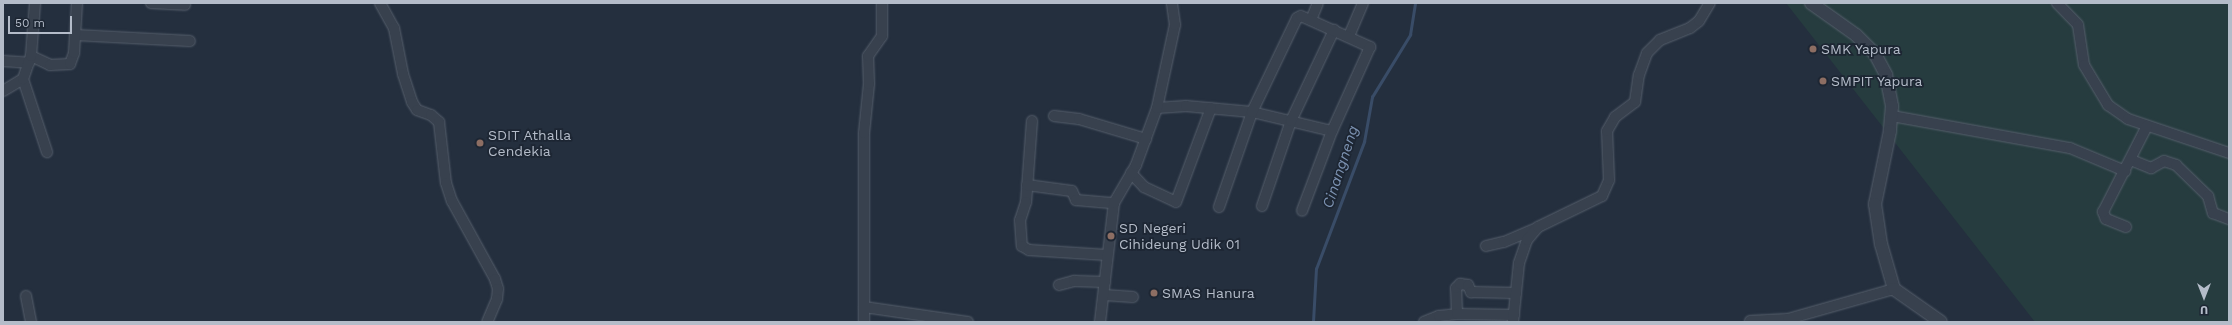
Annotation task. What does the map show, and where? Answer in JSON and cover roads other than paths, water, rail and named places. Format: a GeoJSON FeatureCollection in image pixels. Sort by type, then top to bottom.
{"type":"FeatureCollection","features":[{"type":"Feature","properties":{"kind":"street"},"geometry":{"type":"LineString","coordinates":[[35,3],[30,59],[24,79],[46,152]]}},
{"type":"Feature","properties":{"kind":"street"},"geometry":{"type":"LineString","coordinates":[[3,61],[30,59],[50,64],[70,64],[74,57],[77,3]]}},
{"type":"Feature","properties":{"kind":"street"},"geometry":{"type":"LineString","coordinates":[[151,3],[185,5]]}},
{"type":"Feature","properties":{"kind":"street"},"geometry":{"type":"LineString","coordinates":[[380,3],[394,28],[403,74],[412,102],[417,110],[431,115],[439,122],[446,183],[452,201],[495,279],[498,289],[497,299],[487,322]]}},
{"type":"Feature","properties":{"kind":"street"},"geometry":{"type":"LineString","coordinates":[[864,322],[864,133],[869,84],[868,56],[882,36],[882,3]]}},
{"type":"Feature","properties":{"kind":"street"},"geometry":{"type":"LineString","coordinates":[[1100,322],[1114,203],[1131,173],[1146,139],[1157,108],[1175,25],[1172,3]]}},
{"type":"Feature","properties":{"kind":"street"},"geometry":{"type":"LineString","coordinates":[[1311,20],[1318,3]]}},
{"type":"Feature","properties":{"kind":"street"},"geometry":{"type":"LineString","coordinates":[[1349,36],[1363,3]]}},
{"type":"Feature","properties":{"kind":"street"},"geometry":{"type":"LineString","coordinates":[[1486,246],[1504,242],[1538,228],[1602,196],[1609,180],[1607,131],[1615,117],[1635,102],[1639,75],[1647,53],[1660,40],[1690,28],[1700,21],[1710,3]]}},
{"type":"Feature","properties":{"kind":"street"},"geometry":{"type":"LineString","coordinates":[[1811,3],[1856,35],[1875,54],[1886,74],[1892,116],[1876,204],[1881,244],[1894,289],[1941,322]]}},
{"type":"Feature","properties":{"kind":"street"},"geometry":{"type":"LineString","coordinates":[[2057,3],[2078,25],[2084,65],[2108,105],[2128,119],[2229,152]]}},
{"type":"Feature","properties":{"kind":"street"},"geometry":{"type":"LineString","coordinates":[[1219,207],[1252,112],[1294,22],[1301,16],[1349,36],[1370,47],[1332,131],[1302,211]]}},
{"type":"Feature","properties":{"kind":"street"},"geometry":{"type":"LineString","coordinates":[[1262,206],[1291,121],[1334,30]]}},
{"type":"Feature","properties":{"kind":"street"},"geometry":{"type":"LineString","coordinates":[[75,35],[190,41]]}},
{"type":"Feature","properties":{"kind":"street"},"geometry":{"type":"LineString","coordinates":[[3,91],[24,79]]}},
{"type":"Feature","properties":{"kind":"street"},"geometry":{"type":"LineString","coordinates":[[1157,108],[1211,108],[1252,112],[1332,131]]}},
{"type":"Feature","properties":{"kind":"street"},"geometry":{"type":"LineString","coordinates":[[1131,173],[1144,187],[1176,202],[1211,108]]}},
{"type":"Feature","properties":{"kind":"street"},"geometry":{"type":"LineString","coordinates":[[1054,116],[1079,118],[1146,139]]}},
{"type":"Feature","properties":{"kind":"street"},"geometry":{"type":"LineString","coordinates":[[1892,116],[2070,148],[2125,171]]}},
{"type":"Feature","properties":{"kind":"street"},"geometry":{"type":"LineString","coordinates":[[1032,121],[1026,202],[1020,220],[1020,243],[1024,249],[1107,255]]}},
{"type":"Feature","properties":{"kind":"street"},"geometry":{"type":"LineString","coordinates":[[2126,227],[2106,219],[2103,215],[2147,126]]}},
{"type":"Feature","properties":{"kind":"street"},"geometry":{"type":"LineString","coordinates":[[2131,160],[2151,168],[2164,160],[2176,165],[2208,196],[2213,213],[2229,219]]}},
{"type":"Feature","properties":{"kind":"street"},"geometry":{"type":"LineString","coordinates":[[1027,186],[1072,191],[1076,200],[1114,203]]}},
{"type":"Feature","properties":{"kind":"street"},"geometry":{"type":"LineString","coordinates":[[1424,322],[1439,316],[1457,314],[1513,319],[1523,247],[1538,228]]}},
{"type":"Feature","properties":{"kind":"street"},"geometry":{"type":"LineString","coordinates":[[1059,285],[1074,281],[1105,282]]}},
{"type":"Feature","properties":{"kind":"street"},"geometry":{"type":"LineString","coordinates":[[1457,314],[1456,288],[1460,284],[1468,285],[1472,292],[1516,293]]}},
{"type":"Feature","properties":{"kind":"street"},"geometry":{"type":"LineString","coordinates":[[1750,321],[1788,319],[1894,289]]}},
{"type":"Feature","properties":{"kind":"street"},"geometry":{"type":"LineString","coordinates":[[1104,295],[1133,297]]}},
{"type":"Feature","properties":{"kind":"street"},"geometry":{"type":"LineString","coordinates":[[26,296],[31,322]]}},
{"type":"Feature","properties":{"kind":"street"},"geometry":{"type":"LineString","coordinates":[[864,307],[968,322]]}},
{"type":"Feature","properties":{"kind":"waterway","name":"Cinangneng"},"geometry":{"type":"LineString","coordinates":[[1313,322],[1316,269],[1364,142],[1372,97],[1410,35],[1415,3]]}},
{"type":"Feature","properties":{"kind":"place","name":"SMK Yapura"},"geometry":{"type":"Point","coordinates":[1813,49]}},
{"type":"Feature","properties":{"kind":"place","name":"SMPIT Yapura"},"geometry":{"type":"Point","coordinates":[1823,81]}},
{"type":"Feature","properties":{"kind":"place","name":"SDIT Athalla Cendekia"},"geometry":{"type":"Point","coordinates":[480,143]}},
{"type":"Feature","properties":{"kind":"place","name":"SD Negeri Cihideung Udik 01"},"geometry":{"type":"Point","coordinates":[1111,236]}},
{"type":"Feature","properties":{"kind":"place","name":"SMAS Hanura"},"geometry":{"type":"Point","coordinates":[1154,293]}}]}
